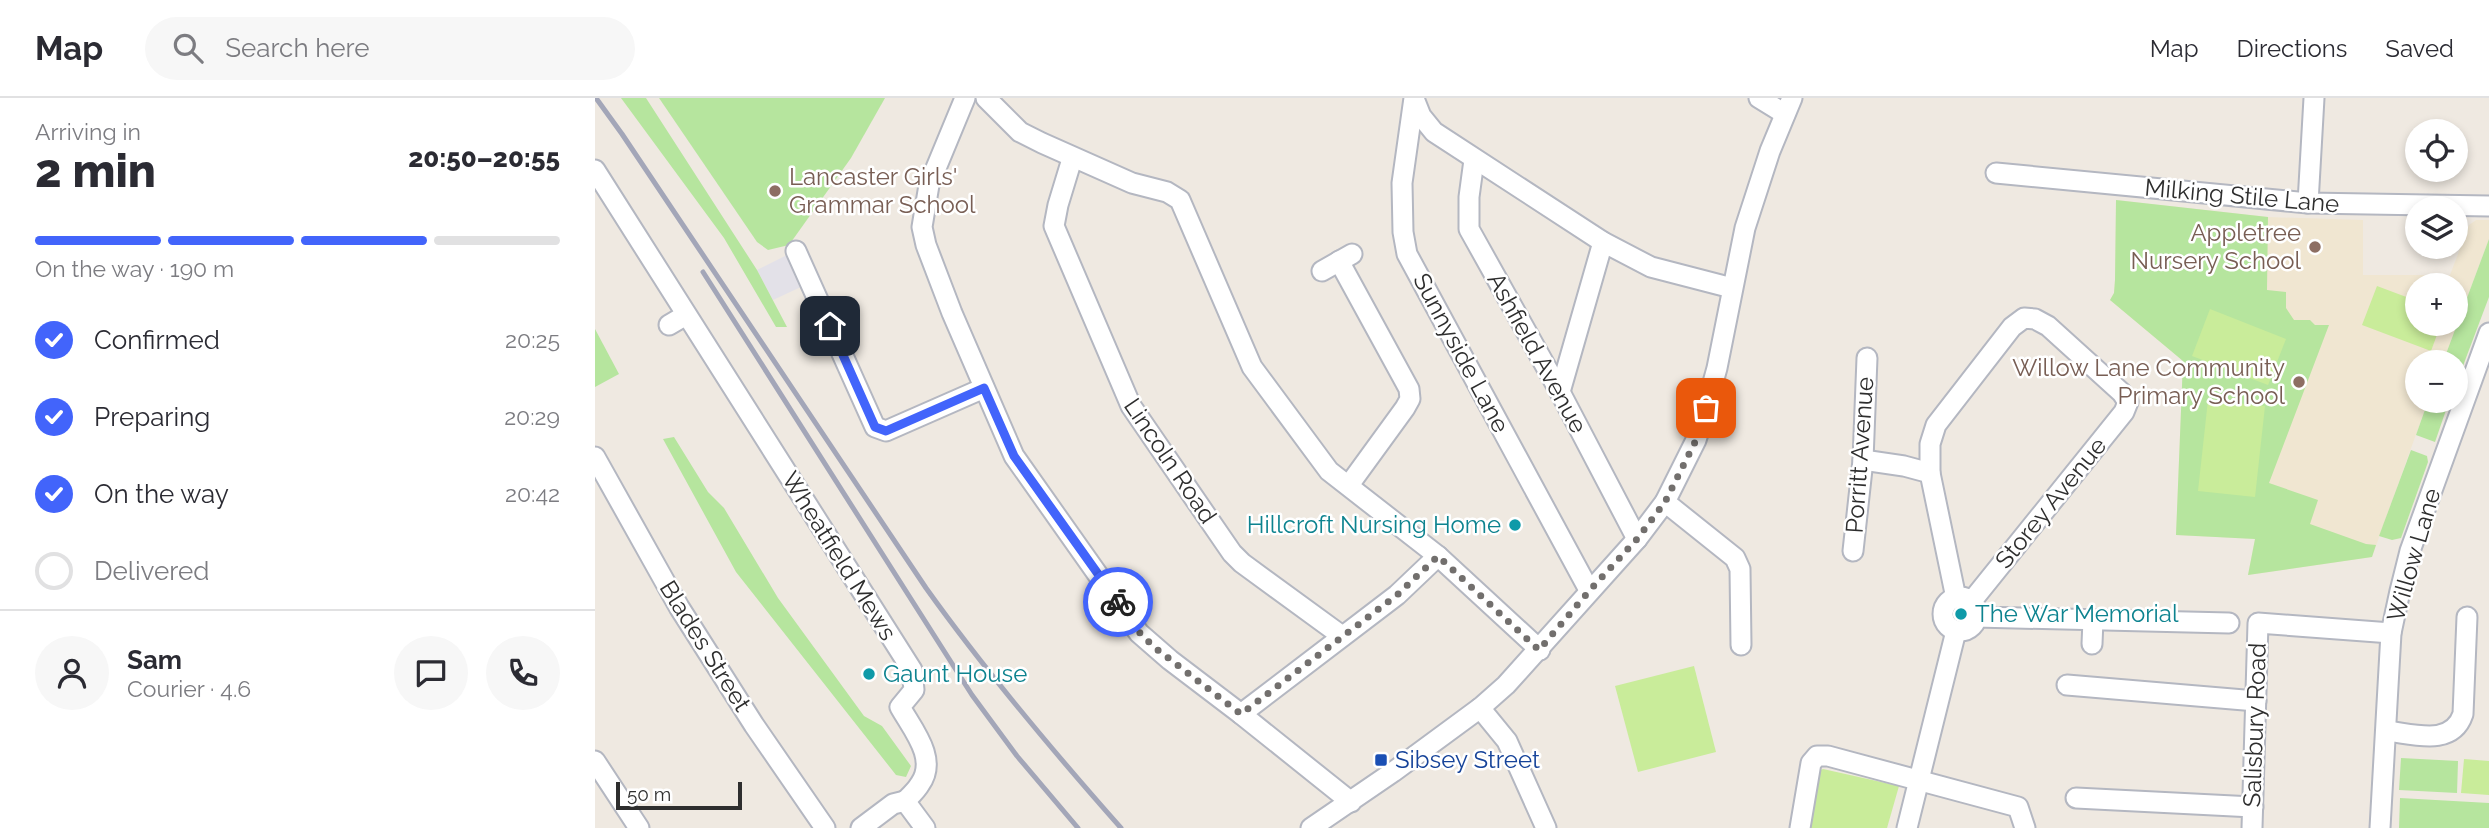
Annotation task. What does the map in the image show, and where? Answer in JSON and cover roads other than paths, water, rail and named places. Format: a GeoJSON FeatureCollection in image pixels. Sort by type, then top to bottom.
{"type":"FeatureCollection","features":[{"type":"Feature","properties":{"kind":"street"},"geometry":{"type":"LineString","coordinates":[[965,98],[929,185],[922,227],[926,245],[1014,456],[1139,632],[1170,660],[1351,802]]}},
{"type":"Feature","properties":{"kind":"street"},"geometry":{"type":"LineString","coordinates":[[986,98],[1020,132],[1072,159],[1132,183],[1167,192],[1180,200],[1252,367],[1329,471],[1438,556],[1539,650]]}},
{"type":"Feature","properties":{"kind":"street"},"geometry":{"type":"LineString","coordinates":[[1311,828],[1480,708],[1539,650],[1637,539],[1665,502],[1696,440],[1717,368],[1745,228],[1789,106],[1759,98]]}},
{"type":"Feature","properties":{"kind":"street"},"geometry":{"type":"LineString","coordinates":[[2308,204],[2314,98]]}},
{"type":"Feature","properties":{"kind":"street"},"geometry":{"type":"LineString","coordinates":[[1414,99],[1421,116],[1434,132],[1603,242],[1651,267],[1731,288]]}},
{"type":"Feature","properties":{"kind":"street","name":"Sunnyside Lane"},"geometry":{"type":"LineString","coordinates":[[1414,99],[1402,183],[1403,232],[1407,254],[1590,590]]}},
{"type":"Feature","properties":{"kind":"street","name":"Lincoln Road"},"geometry":{"type":"LineString","coordinates":[[1072,159],[1054,226],[1131,406],[1232,553],[1342,636]]}},
{"type":"Feature","properties":{"kind":"street","name":"Ashfield Avenue"},"geometry":{"type":"LineString","coordinates":[[1474,160],[1469,197],[1469,229],[1560,392],[1637,539]]}},
{"type":"Feature","properties":{"kind":"street","name":"Wheatfield Mews"},"geometry":{"type":"LineString","coordinates":[[595,170],[678,320],[912,670],[914,690],[900,707],[927,758],[927,771],[921,784],[905,802]]}},
{"type":"Feature","properties":{"kind":"street","name":"Milking Stile Lane"},"geometry":{"type":"LineString","coordinates":[[1996,173],[2308,204],[2489,206]]}},
{"type":"Feature","properties":{"kind":"street"},"geometry":{"type":"LineString","coordinates":[[1560,392],[1603,242]]}},
{"type":"Feature","properties":{"kind":"street"},"geometry":{"type":"LineString","coordinates":[[796,251],[875,427],[886,431],[984,388]]}},
{"type":"Feature","properties":{"kind":"street"},"geometry":{"type":"LineString","coordinates":[[1338,262],[1409,389],[1410,399],[1349,485]]}},
{"type":"Feature","properties":{"kind":"street","name":"Storey Avenue"},"geometry":{"type":"LineString","coordinates":[[1930,473],[1930,444],[1936,425],[2012,327],[2024,318],[2035,319],[2048,326],[2122,393],[2128,402],[2124,412],[1968,606]]}},
{"type":"Feature","properties":{"kind":"street","name":"Willow Lane"},"geometry":{"type":"LineString","coordinates":[[2380,828],[2391,633],[2410,551],[2483,371],[2489,333]]}},
{"type":"Feature","properties":{"kind":"street","name":"Porritt Avenue"},"geometry":{"type":"LineString","coordinates":[[1853,551],[1863,460],[1867,358]]}},
{"type":"Feature","properties":{"kind":"street","name":"Blades Street"},"geometry":{"type":"LineString","coordinates":[[595,457],[679,607],[754,725],[825,828]]}},
{"type":"Feature","properties":{"kind":"street"},"geometry":{"type":"LineString","coordinates":[[1863,460],[1930,473],[1968,606],[1971,627],[1955,631]]}},
{"type":"Feature","properties":{"kind":"street"},"geometry":{"type":"LineString","coordinates":[[1665,502],[1735,558],[1739,569],[1741,645]]}},
{"type":"Feature","properties":{"kind":"street"},"geometry":{"type":"LineString","coordinates":[[1241,714],[1397,595],[1438,556]]}},
{"type":"Feature","properties":{"kind":"street"},"geometry":{"type":"LineString","coordinates":[[1955,631],[1947,625],[1943,615],[1946,604],[2093,620],[2229,623]]}},
{"type":"Feature","properties":{"kind":"street"},"geometry":{"type":"LineString","coordinates":[[2387,731],[2435,736],[2446,734],[2460,724],[2463,714],[2467,617]]}},
{"type":"Feature","properties":{"kind":"street"},"geometry":{"type":"LineString","coordinates":[[2092,644],[2093,620]]}},
{"type":"Feature","properties":{"kind":"street","name":"Salisbury Road"},"geometry":{"type":"LineString","coordinates":[[2252,828],[2258,623],[2391,633]]}},
{"type":"Feature","properties":{"kind":"street"},"geometry":{"type":"LineString","coordinates":[[1907,828],[1955,631]]}},
{"type":"Feature","properties":{"kind":"street"},"geometry":{"type":"LineString","coordinates":[[2067,685],[2256,701]]}},
{"type":"Feature","properties":{"kind":"street"},"geometry":{"type":"LineString","coordinates":[[1480,708],[1507,741],[1539,825]]}},
{"type":"Feature","properties":{"kind":"street"},"geometry":{"type":"LineString","coordinates":[[1800,828],[1811,763],[1817,756],[2018,807],[2025,828]]}},
{"type":"Feature","properties":{"kind":"street"},"geometry":{"type":"LineString","coordinates":[[595,761],[639,828]]}},
{"type":"Feature","properties":{"kind":"street"},"geometry":{"type":"LineString","coordinates":[[2077,798],[2253,807]]}},
{"type":"Feature","properties":{"kind":"street"},"geometry":{"type":"LineString","coordinates":[[861,828],[893,804],[905,802],[925,828]]}},
{"type":"Feature","properties":{"kind":"railway"},"geometry":{"type":"LineString","coordinates":[[596,98],[926,588],[1020,710],[1121,828]]}},
{"type":"Feature","properties":{"kind":"railway"},"geometry":{"type":"LineString","coordinates":[[703,272],[972,695],[1017,756],[1078,828]]}},
{"type":"Feature","properties":{"kind":"place","name":"Lancaster Girls' Grammar School"},"geometry":{"type":"Point","coordinates":[775,191]}},
{"type":"Feature","properties":{"kind":"place","name":"Appletree Nursery School"},"geometry":{"type":"Point","coordinates":[2315,247]}},
{"type":"Feature","properties":{"kind":"place","name":"Willow Lane Community Primary School"},"geometry":{"type":"Point","coordinates":[2299,382]}},
{"type":"Feature","properties":{"kind":"place","name":"Hillcroft Nursing Home"},"geometry":{"type":"Point","coordinates":[1515,525]}},
{"type":"Feature","properties":{"kind":"place","name":"The War Memorial"},"geometry":{"type":"Point","coordinates":[1961,614]}},
{"type":"Feature","properties":{"kind":"place","name":"Gaunt House"},"geometry":{"type":"Point","coordinates":[869,674]}},
{"type":"Feature","properties":{"kind":"place","name":"Sibsey Street"},"geometry":{"type":"Point","coordinates":[1381,760]}}]}
